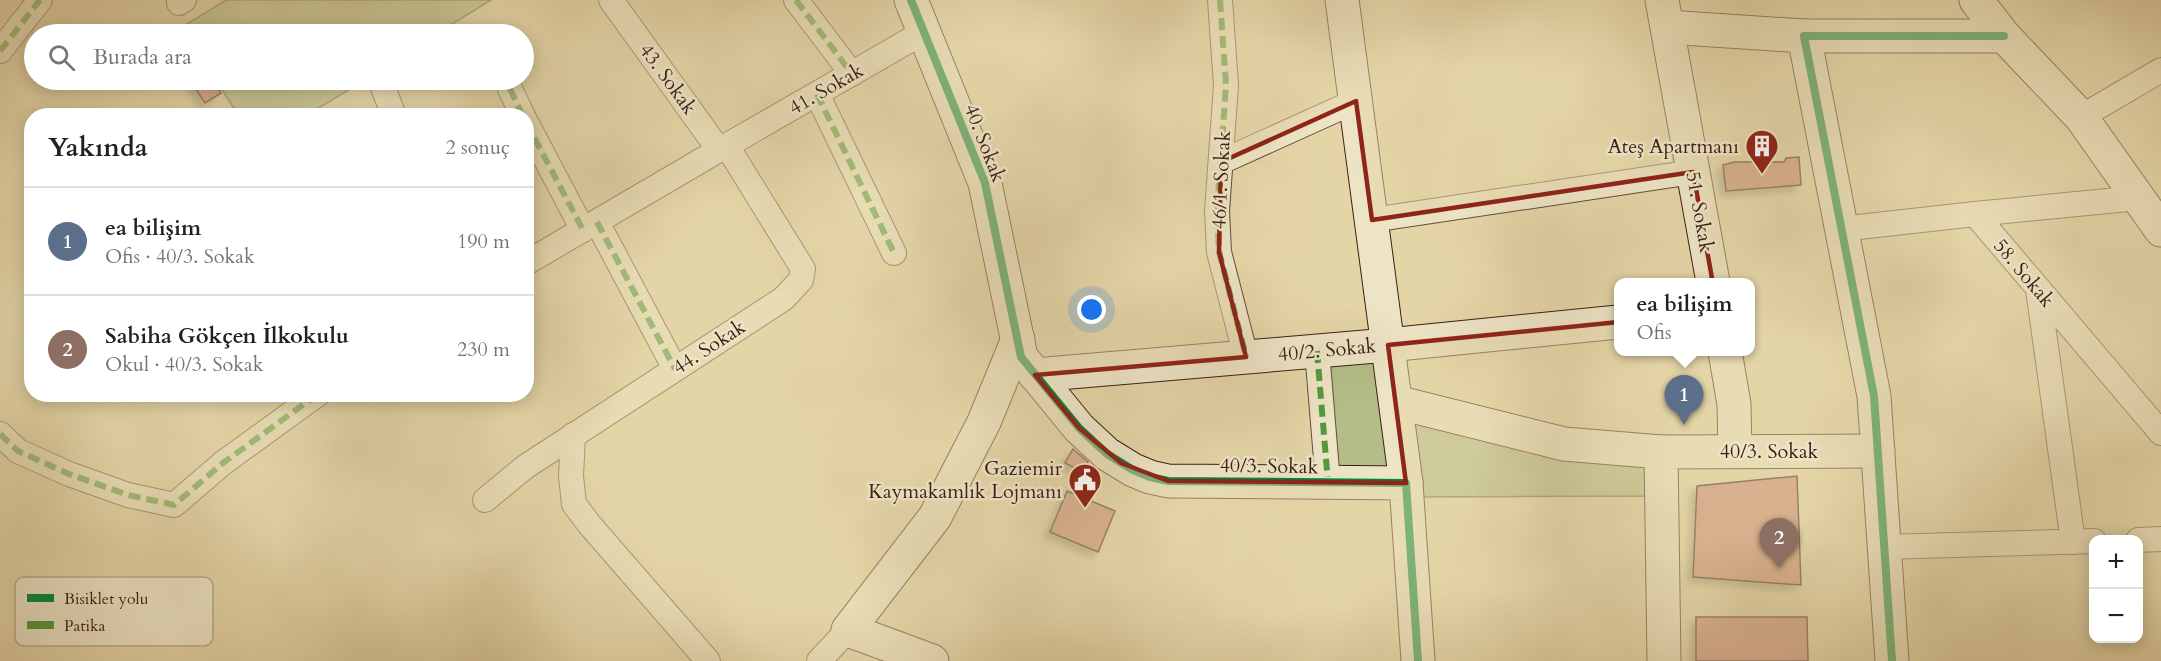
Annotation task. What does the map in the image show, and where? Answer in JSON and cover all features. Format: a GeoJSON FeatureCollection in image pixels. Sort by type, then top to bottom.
{"type":"FeatureCollection","features":[{"type":"Feature","properties":{"kind":"street"},"geometry":{"type":"LineString","coordinates":[[0,51],[40,0]]}},
{"type":"Feature","properties":{"kind":"street","name":"43. Sokak"},"geometry":{"type":"LineString","coordinates":[[611,0],[723,148]]}},
{"type":"Feature","properties":{"kind":"street"},"geometry":{"type":"LineString","coordinates":[[796,0],[852,74]]}},
{"type":"Feature","properties":{"kind":"street","name":"40. Sokak"},"geometry":{"type":"LineString","coordinates":[[911,0],[985,183],[1018,339]]}},
{"type":"Feature","properties":{"kind":"street","name":"46/1. Sokak"},"geometry":{"type":"LineString","coordinates":[[1220,0],[1226,85],[1217,211],[1219,252],[1246,357]]}},
{"type":"Feature","properties":{"kind":"street"},"geometry":{"type":"LineString","coordinates":[[1342,0],[1406,483],[1418,661]]}},
{"type":"Feature","properties":{"kind":"street"},"geometry":{"type":"LineString","coordinates":[[1976,0],[2004,36],[2081,117],[2161,230]]}},
{"type":"Feature","properties":{"kind":"street"},"geometry":{"type":"LineString","coordinates":[[1665,14],[1804,36],[2004,36]]}},
{"type":"Feature","properties":{"kind":"street","name":"51. Sokak"},"geometry":{"type":"LineString","coordinates":[[1665,14],[1712,278]]}},
{"type":"Feature","properties":{"kind":"street","name":"41. Sokak"},"geometry":{"type":"LineString","coordinates":[[534,258],[924,32]]}},
{"type":"Feature","properties":{"kind":"street"},"geometry":{"type":"LineString","coordinates":[[1804,36],[1874,396],[1892,661]]}},
{"type":"Feature","properties":{"kind":"street"},"geometry":{"type":"LineString","coordinates":[[2081,117],[2161,70]]}},
{"type":"Feature","properties":{"kind":"street"},"geometry":{"type":"LineString","coordinates":[[384,90],[391,108]]}},
{"type":"Feature","properties":{"kind":"street"},"geometry":{"type":"LineString","coordinates":[[510,90],[519,108]]}},
{"type":"Feature","properties":{"kind":"street"},"geometry":{"type":"LineString","coordinates":[[817,94],[894,253]]}},
{"type":"Feature","properties":{"kind":"street"},"geometry":{"type":"LineString","coordinates":[[1221,162],[1356,101]]}},
{"type":"Feature","properties":{"kind":"street"},"geometry":{"type":"LineString","coordinates":[[534,135],[675,369]]}},
{"type":"Feature","properties":{"kind":"street","name":"44. Sokak"},"geometry":{"type":"LineString","coordinates":[[485,500],[525,467],[783,298],[801,280],[803,269],[723,148]]}},
{"type":"Feature","properties":{"kind":"street"},"geometry":{"type":"LineString","coordinates":[[1372,220],[1693,172]]}},
{"type":"Feature","properties":{"kind":"street"},"geometry":{"type":"LineString","coordinates":[[1841,229],[2139,198]]}},
{"type":"Feature","properties":{"kind":"street","name":"58. Sokak"},"geometry":{"type":"LineString","coordinates":[[1975,214],[2161,433]]}},
{"type":"Feature","properties":{"kind":"street"},"geometry":{"type":"LineString","coordinates":[[1884,547],[2083,541],[2038,289]]}},
{"type":"Feature","properties":{"kind":"street","name":"40/2. Sokak"},"geometry":{"type":"LineString","coordinates":[[1035,375],[1388,345],[1614,322]]}},
{"type":"Feature","properties":{"kind":"street"},"geometry":{"type":"LineString","coordinates":[[819,661],[848,630],[934,517],[984,422],[1018,339]]}},
{"type":"Feature","properties":{"kind":"street","name":"40/3. Sokak"},"geometry":{"type":"LineString","coordinates":[[1018,339],[1021,357],[1092,442],[1114,459],[1150,477],[1168,481],[1406,483]]}},
{"type":"Feature","properties":{"kind":"street"},"geometry":{"type":"LineString","coordinates":[[1317,351],[1328,483]]}},
{"type":"Feature","properties":{"kind":"street"},"geometry":{"type":"LineString","coordinates":[[1726,356],[1734,404],[1735,451]]}},
{"type":"Feature","properties":{"kind":"street"},"geometry":{"type":"LineString","coordinates":[[0,434],[18,451],[69,474],[128,495],[174,505],[223,463],[307,402]]}},
{"type":"Feature","properties":{"kind":"street","name":"40/3. Sokak"},"geometry":{"type":"LineString","coordinates":[[1396,402],[1564,444],[1661,452],[1878,451]]}},
{"type":"Feature","properties":{"kind":"street"},"geometry":{"type":"LineString","coordinates":[[573,435],[571,476],[574,504],[708,661]]}},
{"type":"Feature","properties":{"kind":"street"},"geometry":{"type":"LineString","coordinates":[[1661,452],[1664,661]]}},
{"type":"Feature","properties":{"kind":"street"},"geometry":{"type":"LineString","coordinates":[[2143,540],[2161,539]]}},
{"type":"Feature","properties":{"kind":"street"},"geometry":{"type":"LineString","coordinates":[[848,630],[932,661]]}},
{"type":"Feature","properties":{"kind":"highlighted area"},"geometry":{"type":"Polygon","coordinates":[[[1356,101],[1372,220],[1693,172],[1718,312],[1388,345],[1406,483],[1168,481],[1121,463],[1079,428],[1035,375],[1246,357],[1219,252],[1221,162],[1356,101]]]}},
{"type":"Feature","properties":{"kind":"green space"},"geometry":{"type":"Polygon","coordinates":[[[226,0],[491,0],[452,24],[187,24],[226,0]]]}},
{"type":"Feature","properties":{"kind":"green space"},"geometry":{"type":"Polygon","coordinates":[[[222,90],[348,90],[319,108],[234,108],[222,90]]]}},
{"type":"Feature","properties":{"kind":"green space"},"geometry":{"type":"Polygon","coordinates":[[[1388,345],[1396,402],[1661,452],[1661,496],[1407,497],[1328,483],[1317,351],[1388,345]]]}},
{"type":"Feature","properties":{"kind":"building"},"geometry":{"type":"Polygon","coordinates":[[[197,90],[219,90],[221,93],[205,103],[197,90]]]}},
{"type":"Feature","properties":{"kind":"building","name":"Ateş Apartmanı"},"geometry":{"type":"Polygon","coordinates":[[[1799,157],[1801,185],[1726,191],[1723,165],[1734,162],[1784,162],[1786,158],[1799,157]]]}},
{"type":"Feature","properties":{"kind":"building"},"geometry":{"type":"Polygon","coordinates":[[[1073,449],[1088,462],[1083,472],[1065,463],[1073,449]]]}},
{"type":"Feature","properties":{"kind":"building"},"geometry":{"type":"Polygon","coordinates":[[[1797,476],[1801,585],[1693,577],[1697,486],[1797,476]]]}},
{"type":"Feature","properties":{"kind":"building","name":"Gaziemir Kaymakamlık Lojmanı"},"geometry":{"type":"Polygon","coordinates":[[[1067,491],[1115,511],[1098,552],[1050,532],[1067,491]]]}},
{"type":"Feature","properties":{"kind":"building"},"geometry":{"type":"Polygon","coordinates":[[[1696,617],[1807,617],[1808,661],[1696,661],[1696,617]]]}},
{"type":"Feature","properties":{"kind":"marked path"},"geometry":{"type":"LineString","coordinates":[[0,51],[40,0]]}},
{"type":"Feature","properties":{"kind":"marked path"},"geometry":{"type":"LineString","coordinates":[[796,0],[852,74]]}},
{"type":"Feature","properties":{"kind":"marked path"},"geometry":{"type":"LineString","coordinates":[[1220,0],[1226,85],[1217,211],[1219,252],[1246,357]]}},
{"type":"Feature","properties":{"kind":"marked path"},"geometry":{"type":"LineString","coordinates":[[510,90],[519,108]]}},
{"type":"Feature","properties":{"kind":"marked path"},"geometry":{"type":"LineString","coordinates":[[817,94],[894,253]]}},
{"type":"Feature","properties":{"kind":"marked path"},"geometry":{"type":"LineString","coordinates":[[534,137],[583,230]]}},
{"type":"Feature","properties":{"kind":"marked path"},"geometry":{"type":"LineString","coordinates":[[597,222],[675,369]]}},
{"type":"Feature","properties":{"kind":"marked path"},"geometry":{"type":"LineString","coordinates":[[1317,351],[1328,483]]}},
{"type":"Feature","properties":{"kind":"marked path"},"geometry":{"type":"LineString","coordinates":[[0,434],[18,451],[69,474],[128,495],[174,505],[223,463],[307,402]]}},
{"type":"Feature","properties":{"kind":"cycle path"},"geometry":{"type":"LineString","coordinates":[[911,0],[985,183],[1021,357],[1079,428],[1107,454],[1133,470],[1150,477],[1168,481],[1406,483],[1418,661]]}},
{"type":"Feature","properties":{"kind":"cycle path"},"geometry":{"type":"LineString","coordinates":[[1892,661],[1874,396],[1804,36],[2004,36]]}},
{"type":"Feature","properties":{"kind":"place","name":"Ateş Apartmanı"},"geometry":{"type":"Point","coordinates":[1762,175]}},
{"type":"Feature","properties":{"kind":"place","name":"ea bilişim"},"geometry":{"type":"Point","coordinates":[1684,425]}},
{"type":"Feature","properties":{"kind":"place","name":"Gaziemir Kaymakamlık Lojmanı"},"geometry":{"type":"Point","coordinates":[1085,509]}},
{"type":"Feature","properties":{"kind":"place","name":"Sabiha Gökçen İlkokulu"},"geometry":{"type":"Point","coordinates":[1779,568]}}]}
